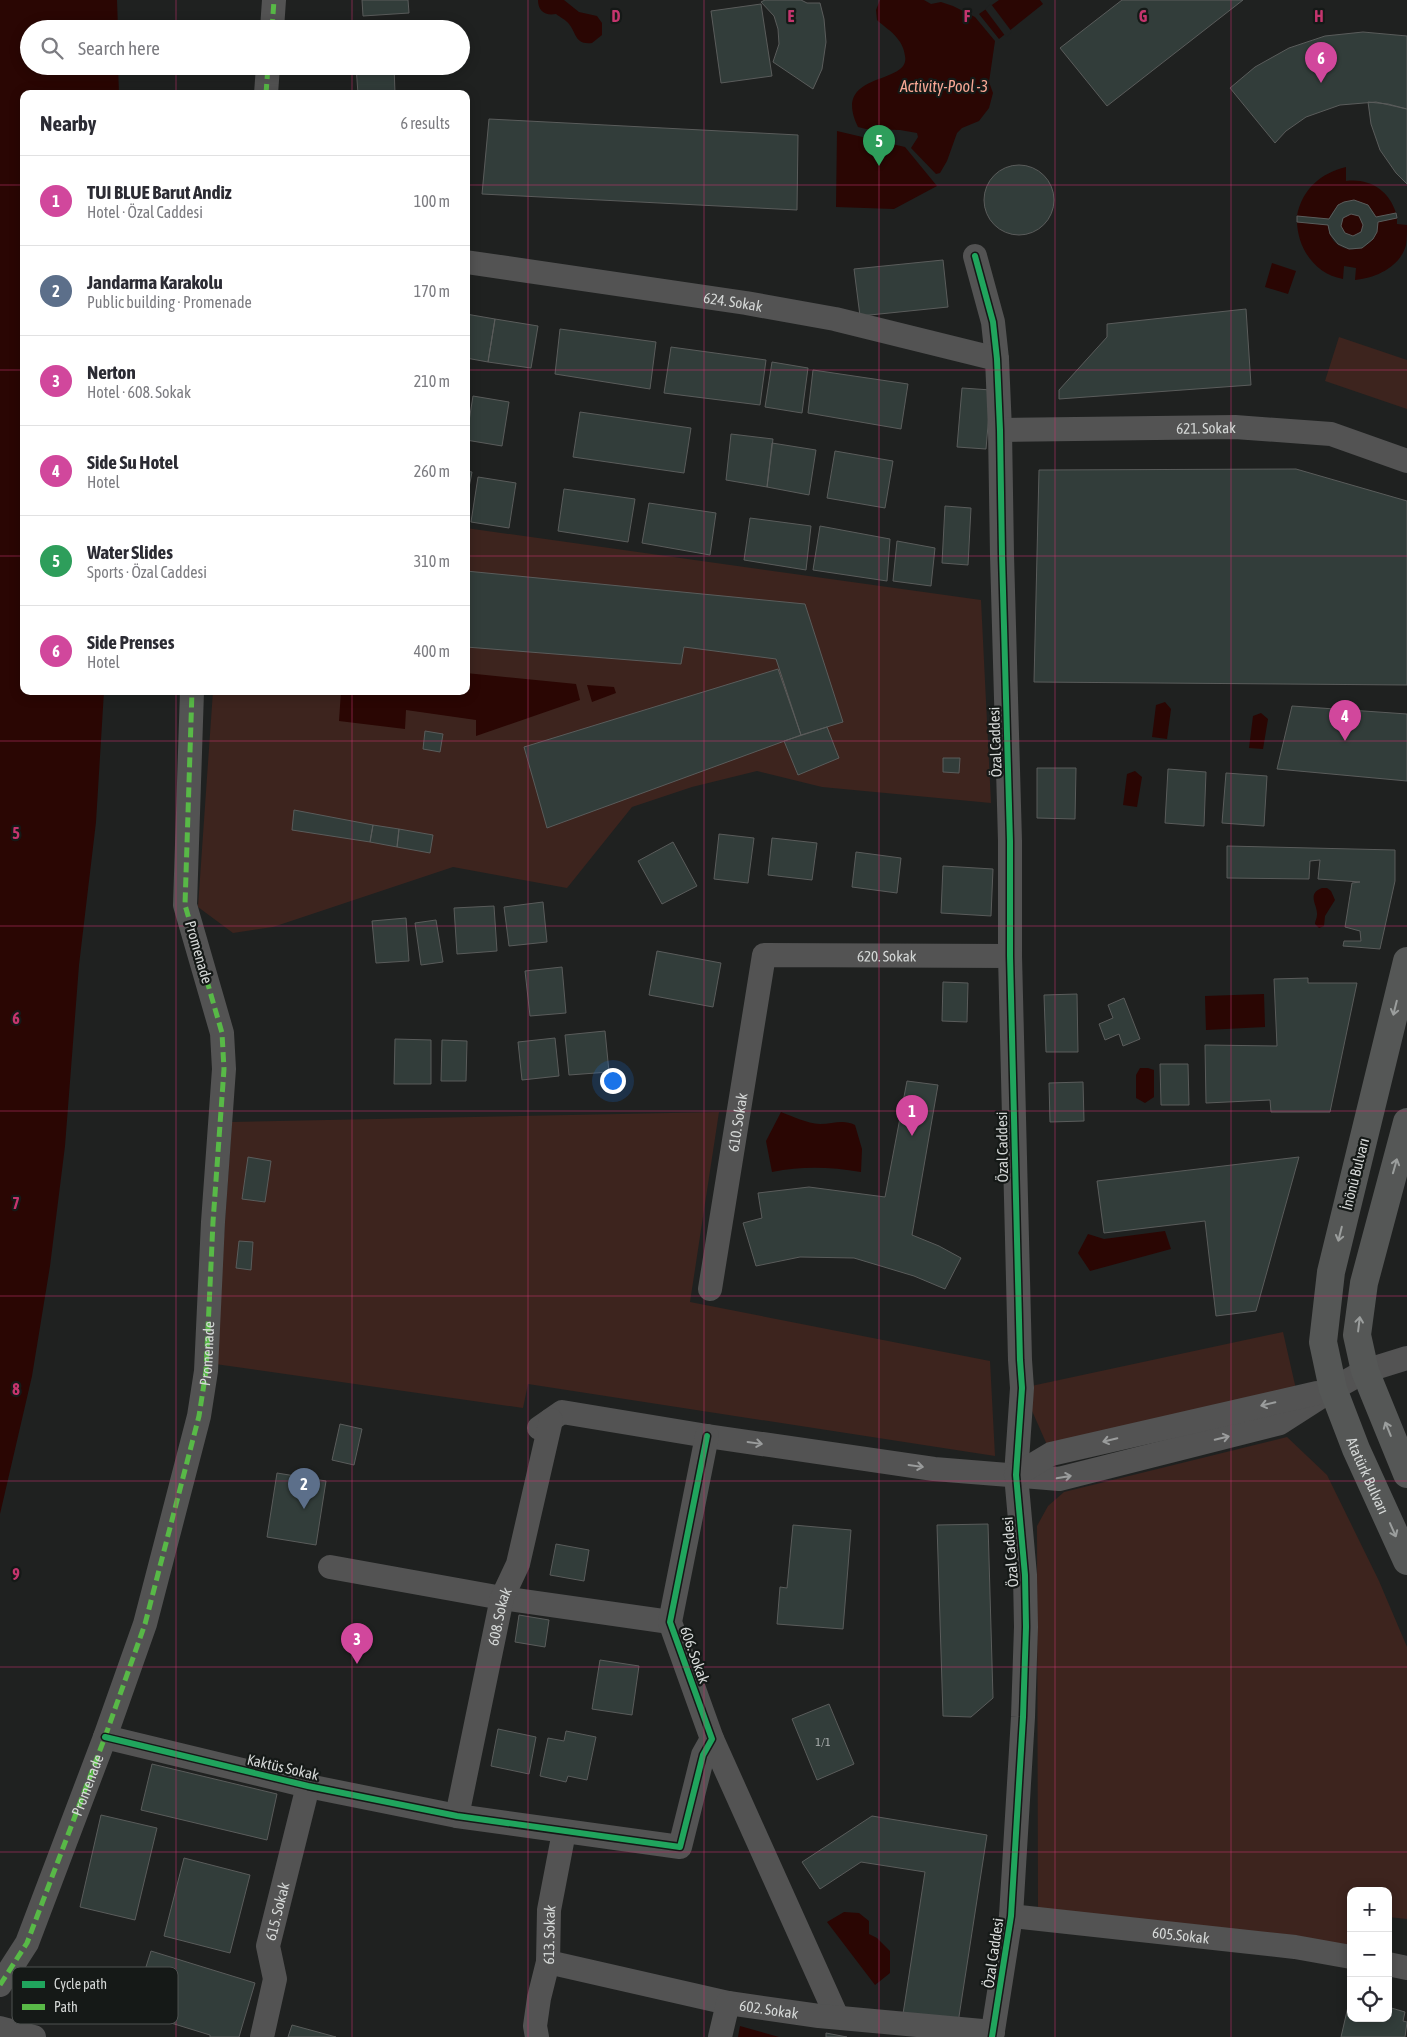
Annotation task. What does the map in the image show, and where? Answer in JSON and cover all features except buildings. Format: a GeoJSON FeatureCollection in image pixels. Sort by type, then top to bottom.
{"type":"FeatureCollection","features":[{"type":"Feature","properties":{"kind":"main road","name":"İnönü Bulvarı"},"geometry":{"type":"LineString","coordinates":[[1333,1389],[1323,1342],[1331,1272],[1407,960]]}},
{"type":"Feature","properties":{"kind":"main road"},"geometry":{"type":"LineString","coordinates":[[1407,1122],[1364,1283],[1357,1335],[1365,1372],[1407,1474]]}},
{"type":"Feature","properties":{"kind":"main road","name":"Atatürk Bulvarı"},"geometry":{"type":"LineString","coordinates":[[1333,1389],[1356,1449],[1407,1561]]}},
{"type":"Feature","properties":{"kind":"street"},"geometry":{"type":"LineString","coordinates":[[273,20],[274,0]]}},
{"type":"Feature","properties":{"kind":"street"},"geometry":{"type":"LineString","coordinates":[[266,90],[267,75]]}},
{"type":"Feature","properties":{"kind":"street","name":"Özal Caddesi"},"geometry":{"type":"LineString","coordinates":[[975,256],[993,322],[997,359],[1000,430],[1010,841],[1010,956],[1022,1388],[1016,1475],[1025,1575],[1026,1627],[1023,1717],[1011,1916],[993,2035]]}},
{"type":"Feature","properties":{"kind":"street","name":"624. Sokak"},"geometry":{"type":"LineString","coordinates":[[470,263],[756,305],[834,319],[997,359]]}},
{"type":"Feature","properties":{"kind":"street","name":"621. Sokak"},"geometry":{"type":"LineString","coordinates":[[1000,430],[1266,428],[1331,434],[1407,461]]}},
{"type":"Feature","properties":{"kind":"street","name":"Promenade"},"geometry":{"type":"LineString","coordinates":[[0,1985],[27,1943],[146,1624],[199,1416],[206,1372],[213,1222],[224,1070],[222,1033],[185,906],[192,695]]}},
{"type":"Feature","properties":{"kind":"street","name":"620. Sokak"},"geometry":{"type":"LineString","coordinates":[[764,956],[1010,956]]}},
{"type":"Feature","properties":{"kind":"street","name":"610. Sokak"},"geometry":{"type":"LineString","coordinates":[[710,1290],[764,956]]}},
{"type":"Feature","properties":{"kind":"street"},"geometry":{"type":"LineString","coordinates":[[707,1436],[934,1469],[1016,1475],[1051,1454],[1333,1389],[1365,1372],[1407,1358]]}},
{"type":"Feature","properties":{"kind":"street","name":"608. Sokak"},"geometry":{"type":"LineString","coordinates":[[457,1816],[502,1598],[518,1564],[545,1424],[562,1412],[707,1436]]}},
{"type":"Feature","properties":{"kind":"street","name":"606. Sokak"},"geometry":{"type":"LineString","coordinates":[[707,1436],[670,1622],[712,1739],[838,2017]]}},
{"type":"Feature","properties":{"kind":"street"},"geometry":{"type":"LineString","coordinates":[[330,1566],[502,1598],[670,1622]]}},
{"type":"Feature","properties":{"kind":"street","name":"Kaktüs Sokak"},"geometry":{"type":"LineString","coordinates":[[105,1737],[308,1786],[457,1816],[680,1847],[704,1755],[712,1739]]}},
{"type":"Feature","properties":{"kind":"street","name":"615. Sokak"},"geometry":{"type":"LineString","coordinates":[[262,2037],[275,1979],[268,1946],[308,1786]]}},
{"type":"Feature","properties":{"kind":"street","name":"613. Sokak"},"geometry":{"type":"LineString","coordinates":[[537,2037],[535,2026],[539,1998],[548,1962],[549,1910],[564,1832]]}},
{"type":"Feature","properties":{"kind":"street","name":"605.Sokak"},"geometry":{"type":"LineString","coordinates":[[1011,1916],[1295,1947],[1347,1956]]}},
{"type":"Feature","properties":{"kind":"street","name":"602. Sokak"},"geometry":{"type":"LineString","coordinates":[[548,1962],[728,2003],[993,2035]]}},
{"type":"Feature","properties":{"kind":"street"},"geometry":{"type":"LineString","coordinates":[[1392,1965],[1407,1968]]}},
{"type":"Feature","properties":{"kind":"street"},"geometry":{"type":"LineString","coordinates":[[720,2037],[728,2003]]}},
{"type":"Feature","properties":{"kind":"street"},"geometry":{"type":"LineString","coordinates":[[0,2028],[34,2037]]}},
{"type":"Feature","properties":{"kind":"shaded area"},"geometry":{"type":"Polygon","coordinates":[[[1339,337],[1407,360],[1407,409],[1325,381],[1339,337]]]}},
{"type":"Feature","properties":{"kind":"shaded area"},"geometry":{"type":"Polygon","coordinates":[[[470,529],[981,600],[991,803],[822,787],[757,771],[692,787],[632,807],[567,888],[453,867],[273,927],[233,933],[198,907],[213,695],[470,695],[470,529]]]}},
{"type":"Feature","properties":{"kind":"shaded area"},"geometry":{"type":"Polygon","coordinates":[[[719,1112],[690,1302],[990,1361],[995,1456],[528,1384],[523,1408],[215,1364],[232,1122],[719,1112]]]}},
{"type":"Feature","properties":{"kind":"shaded area"},"geometry":{"type":"Polygon","coordinates":[[[1283,1332],[1298,1398],[1051,1454],[1022,1388],[1283,1332]]]}},
{"type":"Feature","properties":{"kind":"shaded area"},"geometry":{"type":"Polygon","coordinates":[[[1287,1437],[1327,1475],[1379,1581],[1407,1647],[1407,1919],[1392,1917],[1392,1887],[1347,1887],[1347,1947],[1038,1908],[1037,1526],[1048,1506],[1064,1492],[1287,1437]]]}},
{"type":"Feature","properties":{"kind":"water"},"geometry":{"type":"Polygon","coordinates":[[[0,0],[117,0],[118,20],[20,20],[20,75],[118,75],[119,90],[20,90],[20,695],[104,695],[96,822],[79,965],[65,1146],[50,1266],[32,1376],[0,1514],[0,0]]]}},
{"type":"Feature","properties":{"kind":"water"},"geometry":{"type":"Polygon","coordinates":[[[538,0],[564,0],[579,12],[597,16],[602,23],[602,35],[592,43],[579,41],[565,20],[556,14],[545,13],[541,10],[538,0]]]}},
{"type":"Feature","properties":{"kind":"water","name":"Activity-Pool -3"},"geometry":{"type":"Polygon","coordinates":[[[880,0],[924,0],[931,4],[941,2],[953,6],[975,17],[995,41],[989,82],[993,93],[989,108],[979,121],[962,128],[957,133],[947,161],[940,173],[936,174],[911,148],[918,137],[917,133],[858,127],[852,109],[854,96],[862,87],[896,72],[904,65],[905,56],[899,40],[877,20],[876,10],[880,0]]]}},
{"type":"Feature","properties":{"kind":"water"},"geometry":{"type":"Polygon","coordinates":[[[999,0],[1040,0],[1043,4],[999,39],[979,14],[999,0]]]}},
{"type":"Feature","properties":{"kind":"water"},"geometry":{"type":"Polygon","coordinates":[[[837,131],[905,147],[937,186],[894,209],[836,207],[837,131]]]}},
{"type":"Feature","properties":{"kind":"water"},"geometry":{"type":"Polygon","coordinates":[[[1346,167],[1346,181],[1363,182],[1377,187],[1388,198],[1396,213],[1376,217],[1365,204],[1359,201],[1352,201],[1345,202],[1339,206],[1333,211],[1329,219],[1297,216],[1303,198],[1314,184],[1328,173],[1346,167]]]}},
{"type":"Feature","properties":{"kind":"water"},"geometry":{"type":"Polygon","coordinates":[[[1352,214],[1360,217],[1363,225],[1360,233],[1352,236],[1344,233],[1341,225],[1344,217],[1352,214]]]}},
{"type":"Feature","properties":{"kind":"water"},"geometry":{"type":"Polygon","coordinates":[[[1397,218],[1397,224],[1407,225],[1406,245],[1403,253],[1393,265],[1379,274],[1355,280],[1356,268],[1344,266],[1343,279],[1324,272],[1316,266],[1301,242],[1297,222],[1328,225],[1331,236],[1337,244],[1345,248],[1354,249],[1363,247],[1370,242],[1376,234],[1378,222],[1397,218]]]}},
{"type":"Feature","properties":{"kind":"water"},"geometry":{"type":"Polygon","coordinates":[[[1272,263],[1296,271],[1288,294],[1265,287],[1272,263]]]}},
{"type":"Feature","properties":{"kind":"water"},"geometry":{"type":"Polygon","coordinates":[[[470,673],[576,684],[580,700],[476,736],[476,720],[406,710],[405,729],[339,721],[341,695],[470,695],[470,673]]]}},
{"type":"Feature","properties":{"kind":"water"},"geometry":{"type":"Polygon","coordinates":[[[587,685],[614,687],[616,693],[592,702],[587,685]]]}},
{"type":"Feature","properties":{"kind":"water"},"geometry":{"type":"Polygon","coordinates":[[[1165,702],[1171,709],[1167,739],[1152,737],[1156,705],[1165,702]]]}},
{"type":"Feature","properties":{"kind":"water"},"geometry":{"type":"Polygon","coordinates":[[[1261,713],[1268,719],[1263,749],[1249,748],[1253,716],[1261,713]]]}},
{"type":"Feature","properties":{"kind":"water"},"geometry":{"type":"Polygon","coordinates":[[[1135,771],[1142,777],[1137,807],[1123,805],[1127,774],[1135,771]]]}},
{"type":"Feature","properties":{"kind":"water"},"geometry":{"type":"Polygon","coordinates":[[[1327,888],[1331,891],[1335,900],[1325,916],[1324,926],[1319,928],[1315,924],[1317,911],[1314,897],[1317,890],[1327,888]]]}},
{"type":"Feature","properties":{"kind":"water"},"geometry":{"type":"Polygon","coordinates":[[[1264,994],[1265,1027],[1206,1030],[1205,996],[1264,994]]]}},
{"type":"Feature","properties":{"kind":"water"},"geometry":{"type":"Polygon","coordinates":[[[1140,1068],[1154,1070],[1154,1097],[1145,1103],[1136,1098],[1136,1075],[1140,1068]]]}},
{"type":"Feature","properties":{"kind":"water"},"geometry":{"type":"Polygon","coordinates":[[[781,1112],[800,1120],[820,1124],[842,1122],[855,1125],[862,1149],[861,1172],[816,1168],[772,1172],[766,1141],[781,1112]]]}},
{"type":"Feature","properties":{"kind":"water"},"geometry":{"type":"Polygon","coordinates":[[[1165,1231],[1171,1249],[1090,1271],[1078,1253],[1088,1234],[1104,1239],[1165,1231]]]}},
{"type":"Feature","properties":{"kind":"water"},"geometry":{"type":"Polygon","coordinates":[[[844,1912],[859,1913],[869,1921],[869,1934],[877,1938],[890,1951],[890,1973],[875,1985],[827,1922],[844,1912]]]}},
{"type":"Feature","properties":{"kind":"water"},"geometry":{"type":"Polygon","coordinates":[[[740,2026],[779,2037],[738,2037],[740,2026]]]}},
{"type":"Feature","properties":{"kind":"pier"},"geometry":{"type":"Polygon","coordinates":[[[991,4],[1012,32],[1006,37],[985,9],[991,4]]]}},
{"type":"Feature","properties":{"kind":"marked path"},"geometry":{"type":"LineString","coordinates":[[273,20],[274,0]]}},
{"type":"Feature","properties":{"kind":"marked path"},"geometry":{"type":"LineString","coordinates":[[266,90],[267,75]]}},
{"type":"Feature","properties":{"kind":"marked path"},"geometry":{"type":"LineString","coordinates":[[0,1985],[27,1943],[105,1737],[145,1624],[199,1416],[206,1371],[213,1222],[224,1069],[222,1033],[185,905],[192,695]]}},
{"type":"Feature","properties":{"kind":"cycle path"},"geometry":{"type":"LineString","coordinates":[[975,256],[993,322],[997,359],[1000,430],[1010,841],[1010,956],[1022,1388],[1016,1475],[1025,1575],[1026,1627],[1023,1717],[1011,1916],[992,2037]]}},
{"type":"Feature","properties":{"kind":"cycle path"},"geometry":{"type":"LineString","coordinates":[[105,1737],[308,1786],[457,1816],[680,1847],[703,1755],[712,1739],[670,1622],[707,1436]]}},
{"type":"Feature","properties":{"kind":"place","name":"Side Prenses"},"geometry":{"type":"Point","coordinates":[1321,83]}},
{"type":"Feature","properties":{"kind":"place","name":"Water Slides"},"geometry":{"type":"Point","coordinates":[879,166]}},
{"type":"Feature","properties":{"kind":"place","name":"Side Su Hotel"},"geometry":{"type":"Point","coordinates":[1345,741]}},
{"type":"Feature","properties":{"kind":"place","name":"TUI BLUE Barut Andiz"},"geometry":{"type":"Point","coordinates":[912,1136]}},
{"type":"Feature","properties":{"kind":"place","name":"Jandarma Karakolu"},"geometry":{"type":"Point","coordinates":[304,1509]}},
{"type":"Feature","properties":{"kind":"place","name":"Nerton"},"geometry":{"type":"Point","coordinates":[357,1664]}}]}
